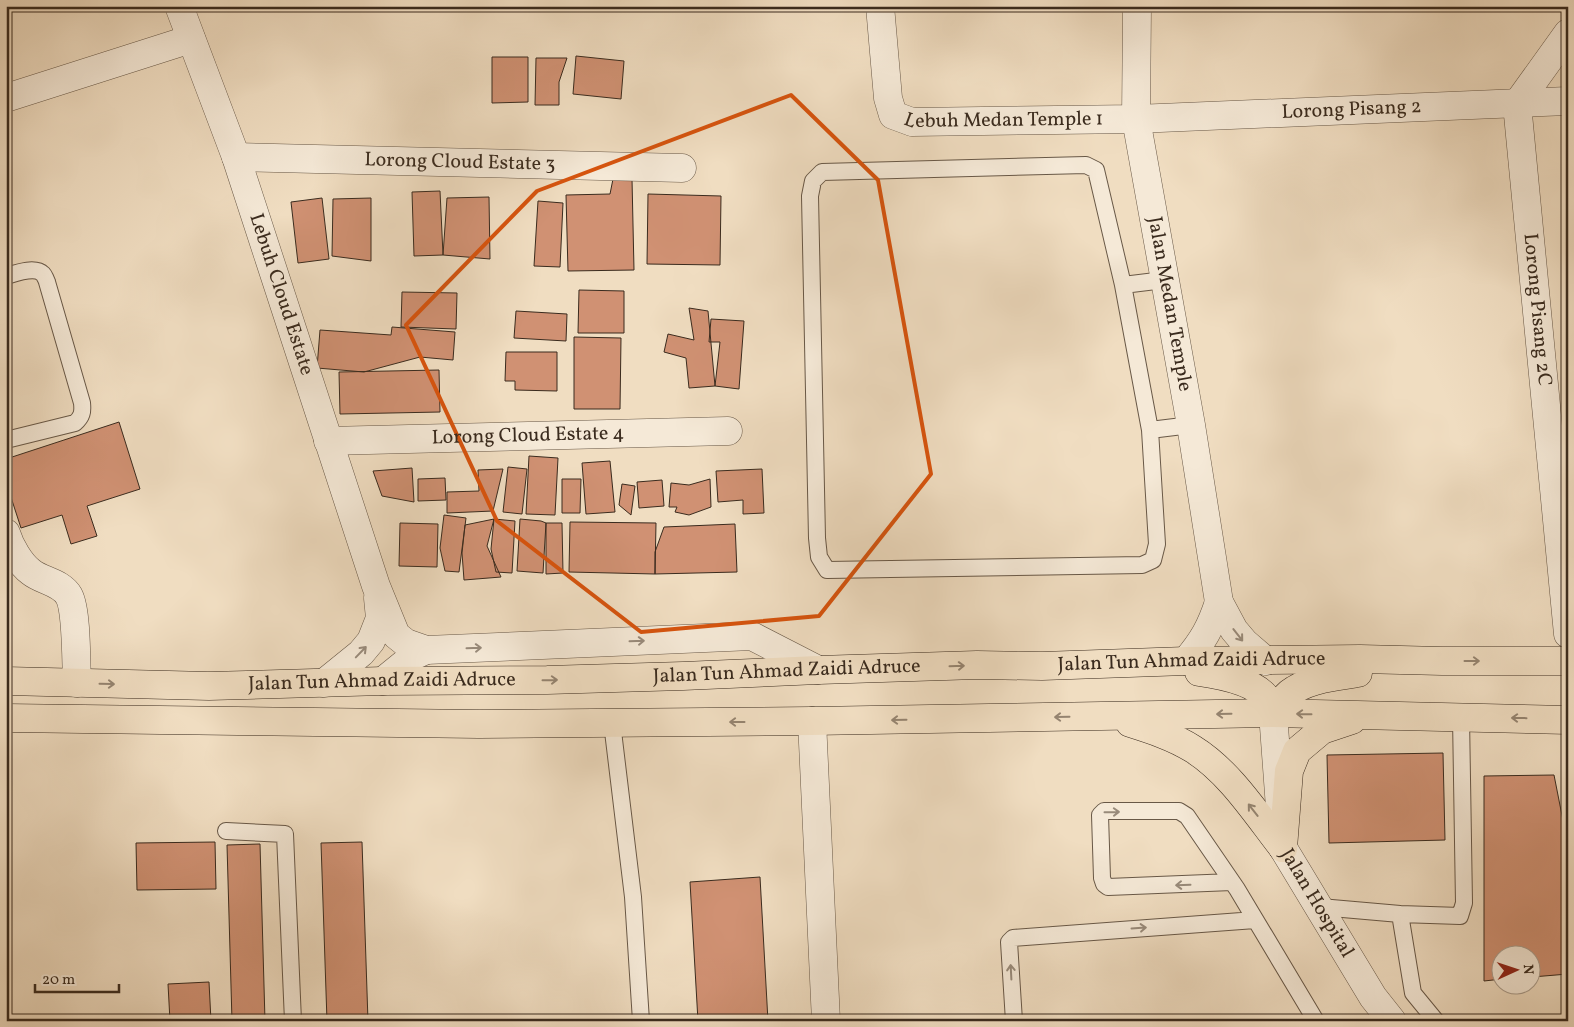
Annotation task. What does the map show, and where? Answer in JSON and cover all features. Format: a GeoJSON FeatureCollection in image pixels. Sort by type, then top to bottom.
{"type":"FeatureCollection","features":[{"type":"Feature","properties":{"kind":"main road","name":"Jalan Tun Ahmad Zaidi Adruce"},"geometry":{"type":"LineString","coordinates":[[6,681],[209,686],[383,681],[547,680],[976,665],[1042,666],[1360,659],[1568,661]]}},
{"type":"Feature","properties":{"kind":"main road"},"geometry":{"type":"LineString","coordinates":[[1273,713],[1293,690],[1323,678],[1442,661]]}},
{"type":"Feature","properties":{"kind":"main road"},"geometry":{"type":"LineString","coordinates":[[1111,664],[1188,670],[1225,676],[1254,687],[1268,700],[1273,713]]}},
{"type":"Feature","properties":{"kind":"main road","name":"Jalan Tun Ahmad Zaidi Adruce"},"geometry":{"type":"LineString","coordinates":[[6,718],[479,724],[812,721],[1273,713],[1568,720]]}},
{"type":"Feature","properties":{"kind":"main road"},"geometry":{"type":"LineString","coordinates":[[1283,848],[1289,771],[1297,751],[1322,730],[1367,715]]}},
{"type":"Feature","properties":{"kind":"main road"},"geometry":{"type":"LineString","coordinates":[[1110,716],[1162,733],[1194,750],[1223,774],[1283,848]]}},
{"type":"Feature","properties":{"kind":"street","name":"Lebuh Cloud Estate"},"geometry":{"type":"LineString","coordinates":[[179,6],[236,157],[376,586]]}},
{"type":"Feature","properties":{"kind":"street","name":"Lebuh Medan Temple 1"},"geometry":{"type":"LineString","coordinates":[[880,6],[888,98],[894,115],[912,122],[1136,119]]}},
{"type":"Feature","properties":{"kind":"street","name":"Jalan Medan Temple"},"geometry":{"type":"LineString","coordinates":[[1137,6],[1136,119],[1191,425],[1219,602],[1234,630],[1245,643],[1266,660]]}},
{"type":"Feature","properties":{"kind":"street"},"geometry":{"type":"LineString","coordinates":[[1517,104],[1568,33]]}},
{"type":"Feature","properties":{"kind":"street"},"geometry":{"type":"LineString","coordinates":[[6,98],[191,39]]}},
{"type":"Feature","properties":{"kind":"street","name":"Lorong Pisang 2"},"geometry":{"type":"LineString","coordinates":[[1136,119],[1568,102]]}},
{"type":"Feature","properties":{"kind":"street","name":"Lorong Pisang 2C"},"geometry":{"type":"LineString","coordinates":[[1517,104],[1568,634]]}},
{"type":"Feature","properties":{"kind":"street","name":"Lorong Cloud Estate 3"},"geometry":{"type":"LineString","coordinates":[[236,157],[682,168]]}},
{"type":"Feature","properties":{"kind":"street","name":"Lorong Cloud Estate 4"},"geometry":{"type":"LineString","coordinates":[[328,441],[728,431]]}},
{"type":"Feature","properties":{"kind":"street"},"geometry":{"type":"LineString","coordinates":[[6,533],[19,559],[30,571],[62,587],[69,596],[73,609],[77,683]]}},
{"type":"Feature","properties":{"kind":"street"},"geometry":{"type":"LineString","coordinates":[[376,586],[396,635],[406,643],[426,650],[752,636],[818,670]]}},
{"type":"Feature","properties":{"kind":"street"},"geometry":{"type":"LineString","coordinates":[[324,683],[361,653],[371,641],[380,618],[376,586]]}},
{"type":"Feature","properties":{"kind":"street","name":"Jalan Medan Temple"},"geometry":{"type":"LineString","coordinates":[[1186,662],[1206,636],[1219,602]]}},
{"type":"Feature","properties":{"kind":"street"},"geometry":{"type":"LineString","coordinates":[[383,681],[415,655],[426,650]]}},
{"type":"Feature","properties":{"kind":"street","name":"Jalan Hospital"},"geometry":{"type":"LineString","coordinates":[[1273,713],[1283,848],[1373,997],[1392,1021]]}},
{"type":"Feature","properties":{"kind":"street"},"geometry":{"type":"LineString","coordinates":[[812,721],[826,1021]]}},
{"type":"Feature","properties":{"kind":"lane"},"geometry":{"type":"LineString","coordinates":[[1086,165],[1096,170],[1123,285],[1150,430],[1157,544],[1153,560],[1142,565],[827,570],[819,558],[817,528],[810,196],[814,181],[822,172],[1086,165]]}},
{"type":"Feature","properties":{"kind":"lane"},"geometry":{"type":"LineString","coordinates":[[6,276],[37,271],[43,275],[47,282],[83,412],[75,423],[6,440]]}},
{"type":"Feature","properties":{"kind":"lane"},"geometry":{"type":"LineString","coordinates":[[1123,285],[1164,280]]}},
{"type":"Feature","properties":{"kind":"lane"},"geometry":{"type":"LineString","coordinates":[[1150,430],[1191,425]]}},
{"type":"Feature","properties":{"kind":"lane"},"geometry":{"type":"LineString","coordinates":[[1320,907],[1400,914],[1460,916],[1464,903],[1461,717]]}},
{"type":"Feature","properties":{"kind":"lane"},"geometry":{"type":"LineString","coordinates":[[612,723],[632,897],[641,1021]]}},
{"type":"Feature","properties":{"kind":"lane"},"geometry":{"type":"LineString","coordinates":[[1232,882],[1108,887],[1104,884],[1102,878],[1100,815],[1104,811],[1180,811],[1187,816],[1232,882],[1316,1021]]}},
{"type":"Feature","properties":{"kind":"lane"},"geometry":{"type":"LineString","coordinates":[[226,831],[285,834],[293,1021]]}},
{"type":"Feature","properties":{"kind":"lane"},"geometry":{"type":"LineString","coordinates":[[1400,914],[1412,993],[1436,1021]]}},
{"type":"Feature","properties":{"kind":"lane"},"geometry":{"type":"LineString","coordinates":[[1014,1021],[1009,942],[1013,938],[1255,920]]}},
{"type":"Feature","properties":{"kind":"highlighted area"},"geometry":{"type":"Polygon","coordinates":[[[791,95],[878,180],[931,474],[819,616],[641,632],[497,521],[406,325],[537,191],[791,95]]]}},
{"type":"Feature","properties":{"kind":"building"},"geometry":{"type":"Polygon","coordinates":[[[576,56],[624,61],[621,99],[573,94],[576,56]]]}},
{"type":"Feature","properties":{"kind":"building"},"geometry":{"type":"Polygon","coordinates":[[[492,57],[528,57],[528,102],[492,103],[492,57]]]}},
{"type":"Feature","properties":{"kind":"building"},"geometry":{"type":"Polygon","coordinates":[[[536,58],[567,58],[559,82],[559,105],[535,105],[536,58]]]}},
{"type":"Feature","properties":{"kind":"building"},"geometry":{"type":"Polygon","coordinates":[[[613,179],[632,179],[634,270],[568,271],[566,195],[610,194],[613,179]]]}},
{"type":"Feature","properties":{"kind":"building"},"geometry":{"type":"Polygon","coordinates":[[[440,191],[443,255],[414,256],[412,192],[440,191]]]}},
{"type":"Feature","properties":{"kind":"building"},"geometry":{"type":"Polygon","coordinates":[[[648,194],[721,196],[720,265],[647,264],[648,194]]]}},
{"type":"Feature","properties":{"kind":"building"},"geometry":{"type":"Polygon","coordinates":[[[489,197],[490,259],[443,255],[447,198],[489,197]]]}},
{"type":"Feature","properties":{"kind":"building"},"geometry":{"type":"Polygon","coordinates":[[[322,198],[329,259],[298,263],[291,202],[322,198]]]}},
{"type":"Feature","properties":{"kind":"building"},"geometry":{"type":"Polygon","coordinates":[[[371,198],[371,261],[332,256],[333,199],[371,198]]]}},
{"type":"Feature","properties":{"kind":"building"},"geometry":{"type":"Polygon","coordinates":[[[538,201],[563,203],[560,267],[534,266],[538,201]]]}},
{"type":"Feature","properties":{"kind":"building"},"geometry":{"type":"Polygon","coordinates":[[[579,290],[624,291],[624,333],[578,333],[579,290]]]}},
{"type":"Feature","properties":{"kind":"building"},"geometry":{"type":"Polygon","coordinates":[[[402,292],[457,293],[456,329],[401,327],[402,292]]]}},
{"type":"Feature","properties":{"kind":"building"},"geometry":{"type":"Polygon","coordinates":[[[689,308],[708,311],[715,386],[689,388],[686,358],[664,352],[668,334],[694,340],[689,308]]]}},
{"type":"Feature","properties":{"kind":"building"},"geometry":{"type":"Polygon","coordinates":[[[516,311],[567,314],[566,341],[514,338],[516,311]]]}},
{"type":"Feature","properties":{"kind":"building"},"geometry":{"type":"Polygon","coordinates":[[[711,319],[744,321],[739,389],[715,386],[720,342],[709,342],[711,319]]]}},
{"type":"Feature","properties":{"kind":"building"},"geometry":{"type":"Polygon","coordinates":[[[392,327],[455,332],[453,360],[420,357],[364,372],[317,368],[320,330],[391,335],[392,327]]]}},
{"type":"Feature","properties":{"kind":"building"},"geometry":{"type":"Polygon","coordinates":[[[574,337],[621,338],[620,409],[574,409],[574,337]]]}},
{"type":"Feature","properties":{"kind":"building"},"geometry":{"type":"Polygon","coordinates":[[[506,352],[557,352],[557,391],[515,390],[515,381],[505,381],[506,352]]]}},
{"type":"Feature","properties":{"kind":"building"},"geometry":{"type":"Polygon","coordinates":[[[439,370],[440,412],[340,414],[339,372],[439,370]]]}},
{"type":"Feature","properties":{"kind":"building"},"geometry":{"type":"Polygon","coordinates":[[[119,422],[140,489],[87,506],[97,536],[71,544],[62,515],[21,528],[6,482],[6,459],[119,422]]]}},
{"type":"Feature","properties":{"kind":"building"},"geometry":{"type":"Polygon","coordinates":[[[529,456],[558,458],[555,515],[526,514],[529,456]]]}},
{"type":"Feature","properties":{"kind":"building"},"geometry":{"type":"Polygon","coordinates":[[[610,461],[615,512],[586,514],[582,463],[610,461]]]}},
{"type":"Feature","properties":{"kind":"building"},"geometry":{"type":"Polygon","coordinates":[[[508,467],[527,469],[522,514],[503,512],[508,467]]]}},
{"type":"Feature","properties":{"kind":"building"},"geometry":{"type":"Polygon","coordinates":[[[412,468],[414,502],[382,496],[373,471],[412,468]]]}},
{"type":"Feature","properties":{"kind":"building"},"geometry":{"type":"Polygon","coordinates":[[[503,469],[493,511],[447,513],[447,492],[479,491],[478,470],[503,469]]]}},
{"type":"Feature","properties":{"kind":"building"},"geometry":{"type":"Polygon","coordinates":[[[762,469],[764,513],[743,514],[743,500],[718,502],[716,471],[762,469]]]}},
{"type":"Feature","properties":{"kind":"building"},"geometry":{"type":"Polygon","coordinates":[[[445,478],[446,500],[418,501],[418,479],[445,478]]]}},
{"type":"Feature","properties":{"kind":"building"},"geometry":{"type":"Polygon","coordinates":[[[562,479],[581,479],[580,513],[562,513],[562,479]]]}},
{"type":"Feature","properties":{"kind":"building"},"geometry":{"type":"Polygon","coordinates":[[[710,479],[711,507],[689,515],[675,512],[677,507],[669,507],[671,483],[689,485],[710,479]]]}},
{"type":"Feature","properties":{"kind":"building"},"geometry":{"type":"Polygon","coordinates":[[[662,480],[664,506],[639,508],[637,482],[662,480]]]}},
{"type":"Feature","properties":{"kind":"building"},"geometry":{"type":"Polygon","coordinates":[[[622,484],[635,486],[631,515],[619,505],[622,484]]]}},
{"type":"Feature","properties":{"kind":"building"},"geometry":{"type":"Polygon","coordinates":[[[444,515],[466,518],[459,572],[445,571],[440,548],[444,515]]]}},
{"type":"Feature","properties":{"kind":"building"},"geometry":{"type":"Polygon","coordinates":[[[494,519],[515,521],[512,573],[496,572],[491,549],[494,519]]]}},
{"type":"Feature","properties":{"kind":"building"},"geometry":{"type":"Polygon","coordinates":[[[494,519],[487,546],[501,577],[464,580],[462,553],[465,525],[494,519]]]}},
{"type":"Feature","properties":{"kind":"building"},"geometry":{"type":"Polygon","coordinates":[[[520,519],[546,523],[543,573],[517,571],[520,519]]]}},
{"type":"Feature","properties":{"kind":"building"},"geometry":{"type":"Polygon","coordinates":[[[570,522],[656,523],[655,574],[569,572],[570,522]]]}},
{"type":"Feature","properties":{"kind":"building"},"geometry":{"type":"Polygon","coordinates":[[[400,523],[438,524],[437,567],[399,566],[400,523]]]}},
{"type":"Feature","properties":{"kind":"building"},"geometry":{"type":"Polygon","coordinates":[[[546,523],[562,523],[563,573],[546,574],[546,523]]]}},
{"type":"Feature","properties":{"kind":"building"},"geometry":{"type":"Polygon","coordinates":[[[735,524],[737,572],[655,574],[655,552],[664,527],[735,524]]]}},
{"type":"Feature","properties":{"kind":"building"},"geometry":{"type":"Polygon","coordinates":[[[1443,753],[1445,840],[1329,843],[1327,755],[1443,753]]]}},
{"type":"Feature","properties":{"kind":"building"},"geometry":{"type":"Polygon","coordinates":[[[1554,775],[1568,846],[1568,974],[1542,976],[1542,944],[1492,944],[1492,980],[1484,981],[1484,776],[1554,775]]]}},
{"type":"Feature","properties":{"kind":"building"},"geometry":{"type":"Polygon","coordinates":[[[215,842],[216,889],[137,890],[136,843],[215,842]]]}},
{"type":"Feature","properties":{"kind":"building"},"geometry":{"type":"Polygon","coordinates":[[[362,842],[368,1021],[327,1021],[321,843],[362,842]]]}},
{"type":"Feature","properties":{"kind":"building"},"geometry":{"type":"Polygon","coordinates":[[[260,844],[265,1021],[232,1021],[227,845],[260,844]]]}},
{"type":"Feature","properties":{"kind":"building"},"geometry":{"type":"Polygon","coordinates":[[[760,877],[768,1021],[698,1021],[690,882],[760,877]]]}},
{"type":"Feature","properties":{"kind":"building"},"geometry":{"type":"Polygon","coordinates":[[[209,982],[211,1021],[170,1021],[168,984],[209,982]]]}}]}
